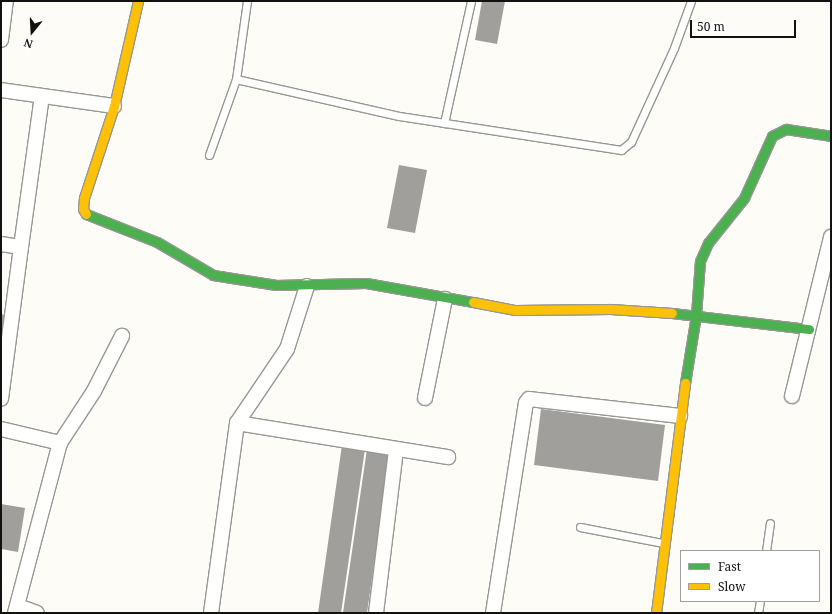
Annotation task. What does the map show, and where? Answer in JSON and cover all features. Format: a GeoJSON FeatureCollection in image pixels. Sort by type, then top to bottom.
{"type":"FeatureCollection","features":[{"type":"Feature","properties":{"kind":"street"},"geometry":{"type":"LineString","coordinates":[[138,1],[114,106],[84,198],[83,210],[88,216],[151,239],[213,275],[276,285],[307,286],[366,283],[445,299],[515,310],[611,309],[696,315],[808,329]]}},
{"type":"Feature","properties":{"kind":"street"},"geometry":{"type":"LineString","coordinates":[[1,40],[4,5]]}},
{"type":"Feature","properties":{"kind":"street"},"geometry":{"type":"LineString","coordinates":[[1,90],[114,106]]}},
{"type":"Feature","properties":{"kind":"street"},"geometry":{"type":"LineString","coordinates":[[1,400],[42,96]]}},
{"type":"Feature","properties":{"kind":"street"},"geometry":{"type":"LineString","coordinates":[[656,613],[680,416],[696,315],[700,261],[708,243],[744,198],[772,136],[786,129],[831,136]]}},
{"type":"Feature","properties":{"kind":"street"},"geometry":{"type":"LineString","coordinates":[[792,396],[808,329],[826,283],[831,237]]}},
{"type":"Feature","properties":{"kind":"street"},"geometry":{"type":"LineString","coordinates":[[1,244],[21,247]]}},
{"type":"Feature","properties":{"kind":"street"},"geometry":{"type":"LineString","coordinates":[[211,613],[237,423],[287,349],[307,286]]}},
{"type":"Feature","properties":{"kind":"street"},"geometry":{"type":"LineString","coordinates":[[426,398],[445,299]]}},
{"type":"Feature","properties":{"kind":"street"},"geometry":{"type":"LineString","coordinates":[[37,613],[17,610],[60,443],[94,392],[122,336]]}},
{"type":"Feature","properties":{"kind":"street"},"geometry":{"type":"LineString","coordinates":[[493,613],[526,403],[529,399],[680,416]]}},
{"type":"Feature","properties":{"kind":"street"},"geometry":{"type":"LineString","coordinates":[[237,423],[396,451],[448,457]]}},
{"type":"Feature","properties":{"kind":"street"},"geometry":{"type":"LineString","coordinates":[[1,429],[60,443]]}},
{"type":"Feature","properties":{"kind":"street"},"geometry":{"type":"LineString","coordinates":[[376,613],[396,451]]}},
{"type":"Feature","properties":{"kind":"lane"},"geometry":{"type":"LineString","coordinates":[[209,155],[236,79],[247,1]]}},
{"type":"Feature","properties":{"kind":"lane"},"geometry":{"type":"LineString","coordinates":[[444,123],[471,1]]}},
{"type":"Feature","properties":{"kind":"lane"},"geometry":{"type":"LineString","coordinates":[[236,79],[399,116],[621,150],[631,142],[674,48],[691,1]]}},
{"type":"Feature","properties":{"kind":"lane"},"geometry":{"type":"LineString","coordinates":[[766,550],[770,523]]}},
{"type":"Feature","properties":{"kind":"lane"},"geometry":{"type":"LineString","coordinates":[[580,527],[665,543]]}},
{"type":"Feature","properties":{"kind":"lane"},"geometry":{"type":"LineString","coordinates":[[758,613],[760,602]]}},
{"type":"Feature","properties":{"kind":"building"},"geometry":{"type":"Polygon","coordinates":[[[482,1],[505,1],[497,44],[475,40],[482,1]]]}},
{"type":"Feature","properties":{"kind":"building"},"geometry":{"type":"Polygon","coordinates":[[[399,165],[427,170],[415,233],[387,228],[399,165]]]}},
{"type":"Feature","properties":{"kind":"building"},"geometry":{"type":"Polygon","coordinates":[[[1,314],[5,315],[2,335],[1,335],[1,314]]]}},
{"type":"Feature","properties":{"kind":"building"},"geometry":{"type":"Polygon","coordinates":[[[541,409],[665,425],[658,481],[534,465],[541,409]]]}},
{"type":"Feature","properties":{"kind":"building"},"geometry":{"type":"Polygon","coordinates":[[[342,445],[365,449],[341,613],[318,613],[342,445]]]}},
{"type":"Feature","properties":{"kind":"building"},"geometry":{"type":"Polygon","coordinates":[[[367,449],[390,452],[367,613],[343,613],[367,449]]]}},
{"type":"Feature","properties":{"kind":"building"},"geometry":{"type":"Polygon","coordinates":[[[1,504],[25,508],[18,552],[1,549],[1,504]]]}},
{"type":"Feature","properties":{"kind":"traffic: fast"},"geometry":{"type":"LineString","coordinates":[[685,383],[696,315],[700,261],[708,243],[744,198],[772,136],[786,129],[831,136]]}},
{"type":"Feature","properties":{"kind":"traffic: fast"},"geometry":{"type":"LineString","coordinates":[[86,214],[157,242],[213,275],[276,285],[366,283],[473,302]]}},
{"type":"Feature","properties":{"kind":"traffic: fast"},"geometry":{"type":"LineString","coordinates":[[672,313],[809,329]]}},
{"type":"Feature","properties":{"kind":"traffic: slow"},"geometry":{"type":"LineString","coordinates":[[86,214],[83,209],[84,198],[114,106],[138,1]]}},
{"type":"Feature","properties":{"kind":"traffic: slow"},"geometry":{"type":"LineString","coordinates":[[473,302],[515,310],[611,309],[672,313]]}},
{"type":"Feature","properties":{"kind":"traffic: slow"},"geometry":{"type":"LineString","coordinates":[[656,613],[685,383]]}}]}
